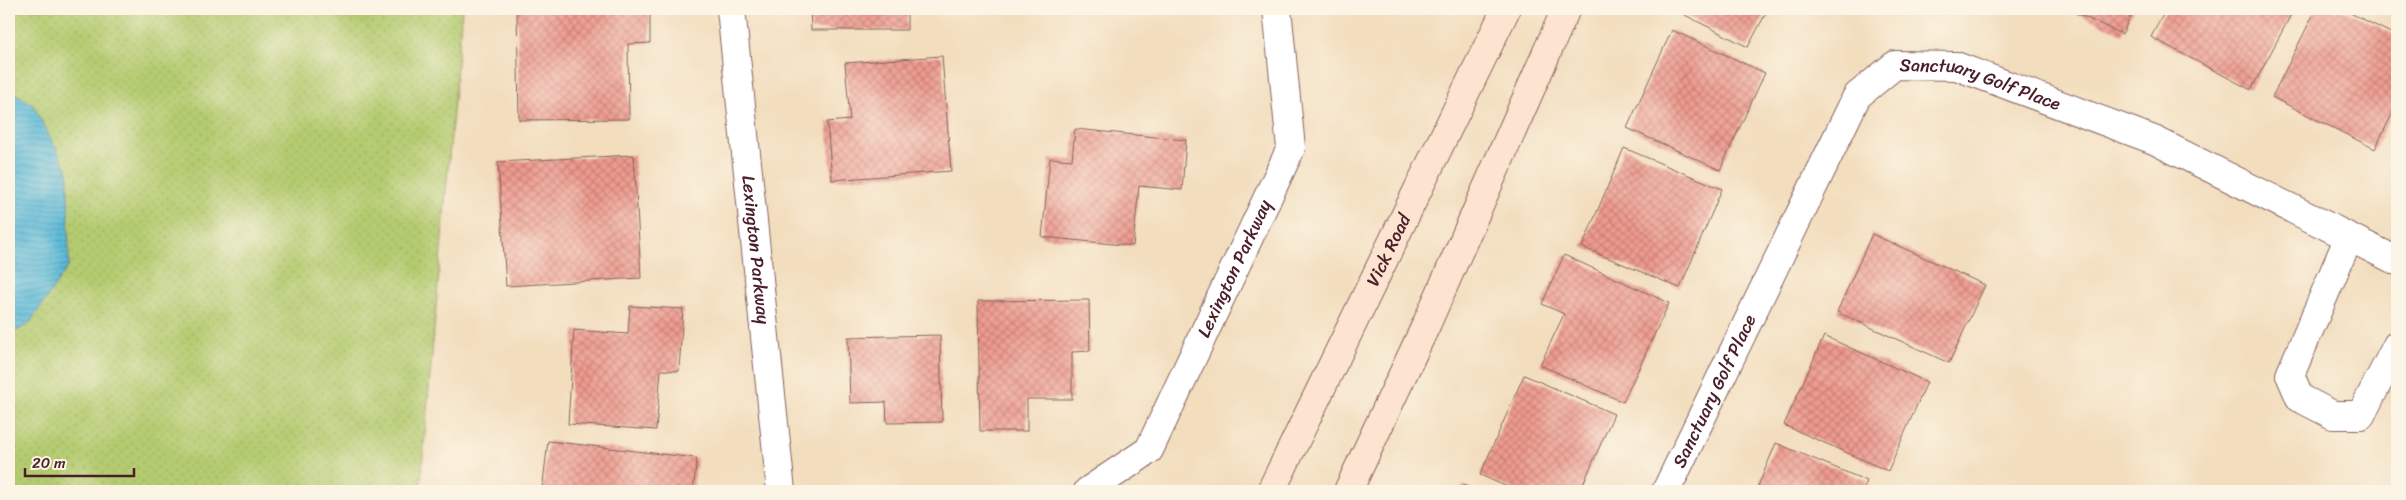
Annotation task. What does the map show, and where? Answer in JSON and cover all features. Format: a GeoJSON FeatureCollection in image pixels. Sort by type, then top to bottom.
{"type":"FeatureCollection","features":[{"type":"Feature","properties":{"kind":"street","name":"Lexington Parkway"},"geometry":{"type":"LineString","coordinates":[[731,9],[781,491]]}},
{"type":"Feature","properties":{"kind":"street","name":"Lexington Parkway"},"geometry":{"type":"LineString","coordinates":[[1088,491],[1150,450],[1290,148],[1276,9]]}},
{"type":"Feature","properties":{"kind":"street","name":"Vick Road"},"geometry":{"type":"LineString","coordinates":[[1271,491],[1506,9]]}},
{"type":"Feature","properties":{"kind":"street"},"geometry":{"type":"LineString","coordinates":[[1348,491],[1427,323],[1566,9]]}},
{"type":"Feature","properties":{"kind":"street","name":"Sanctuary Golf Place"},"geometry":{"type":"LineString","coordinates":[[1666,491],[1857,96],[1895,65],[1956,66],[2154,140],[2397,262]]}},
{"type":"Feature","properties":{"kind":"street"},"geometry":{"type":"LineString","coordinates":[[2349,237],[2290,375],[2300,398],[2333,415],[2361,415],[2397,345]]}},
{"type":"Feature","properties":{"kind":"green space"},"geometry":{"type":"Polygon","coordinates":[[[9,9],[462,9],[420,491],[9,491],[9,9]]]}},
{"type":"Feature","properties":{"kind":"water"},"geometry":{"type":"Polygon","coordinates":[[[9,89],[33,105],[68,171],[69,265],[29,324],[9,335],[9,89]]]}},
{"type":"Feature","properties":{"kind":"building"},"geometry":{"type":"Polygon","coordinates":[[[517,9],[650,9],[650,43],[628,44],[629,119],[519,120],[517,9]]]}},
{"type":"Feature","properties":{"kind":"building"},"geometry":{"type":"Polygon","coordinates":[[[810,9],[907,9],[907,30],[811,30],[810,9]]]}},
{"type":"Feature","properties":{"kind":"building"},"geometry":{"type":"Polygon","coordinates":[[[1673,9],[1768,9],[1748,47],[1673,9]]]}},
{"type":"Feature","properties":{"kind":"building"},"geometry":{"type":"Polygon","coordinates":[[[2067,9],[2134,9],[2122,34],[2067,9]]]}},
{"type":"Feature","properties":{"kind":"building"},"geometry":{"type":"Polygon","coordinates":[[[2166,9],[2294,9],[2251,90],[2151,37],[2166,9]]]}},
{"type":"Feature","properties":{"kind":"building"},"geometry":{"type":"Polygon","coordinates":[[[2316,9],[2342,9],[2397,36],[2397,104],[2375,149],[2272,97],[2316,9]]]}},
{"type":"Feature","properties":{"kind":"building"},"geometry":{"type":"Polygon","coordinates":[[[1672,30],[1765,73],[1720,170],[1627,128],[1672,30]]]}},
{"type":"Feature","properties":{"kind":"building"},"geometry":{"type":"Polygon","coordinates":[[[942,56],[951,171],[832,180],[827,122],[850,120],[845,63],[942,56]]]}},
{"type":"Feature","properties":{"kind":"building"},"geometry":{"type":"Polygon","coordinates":[[[1075,129],[1186,140],[1182,190],[1139,186],[1133,246],[1042,237],[1050,158],[1072,160],[1075,129]]]}},
{"type":"Feature","properties":{"kind":"building"},"geometry":{"type":"Polygon","coordinates":[[[1624,148],[1722,189],[1680,288],[1582,247],[1624,148]]]}},
{"type":"Feature","properties":{"kind":"building"},"geometry":{"type":"Polygon","coordinates":[[[634,155],[641,278],[506,286],[498,162],[634,155]]]}},
{"type":"Feature","properties":{"kind":"building"},"geometry":{"type":"Polygon","coordinates":[[[1872,234],[1985,285],[1949,363],[1837,312],[1872,234]]]}},
{"type":"Feature","properties":{"kind":"building"},"geometry":{"type":"Polygon","coordinates":[[[1564,255],[1669,303],[1623,402],[1540,365],[1564,314],[1542,304],[1564,255]]]}},
{"type":"Feature","properties":{"kind":"building"},"geometry":{"type":"Polygon","coordinates":[[[1089,300],[1090,351],[1072,352],[1072,399],[1027,399],[1027,431],[980,431],[978,301],[1089,300]]]}},
{"type":"Feature","properties":{"kind":"building"},"geometry":{"type":"Polygon","coordinates":[[[630,306],[683,309],[679,371],[661,370],[656,430],[568,424],[574,330],[628,334],[630,306]]]}},
{"type":"Feature","properties":{"kind":"building"},"geometry":{"type":"Polygon","coordinates":[[[940,335],[942,422],[887,423],[886,402],[850,403],[848,337],[940,335]]]}},
{"type":"Feature","properties":{"kind":"building"},"geometry":{"type":"Polygon","coordinates":[[[1824,336],[1927,382],[1888,471],[1784,425],[1824,336]]]}},
{"type":"Feature","properties":{"kind":"building"},"geometry":{"type":"Polygon","coordinates":[[[1524,375],[1614,414],[1580,491],[1517,491],[1480,475],[1524,375]]]}},
{"type":"Feature","properties":{"kind":"building"},"geometry":{"type":"Polygon","coordinates":[[[548,441],[697,458],[693,491],[542,491],[548,441]]]}},
{"type":"Feature","properties":{"kind":"building"},"geometry":{"type":"Polygon","coordinates":[[[1776,443],[1867,481],[1863,491],[1756,491],[1776,443]]]}},
{"type":"Feature","properties":{"kind":"building"},"geometry":{"type":"Polygon","coordinates":[[[1463,485],[1477,491],[1460,491],[1463,485]]]}}]}
